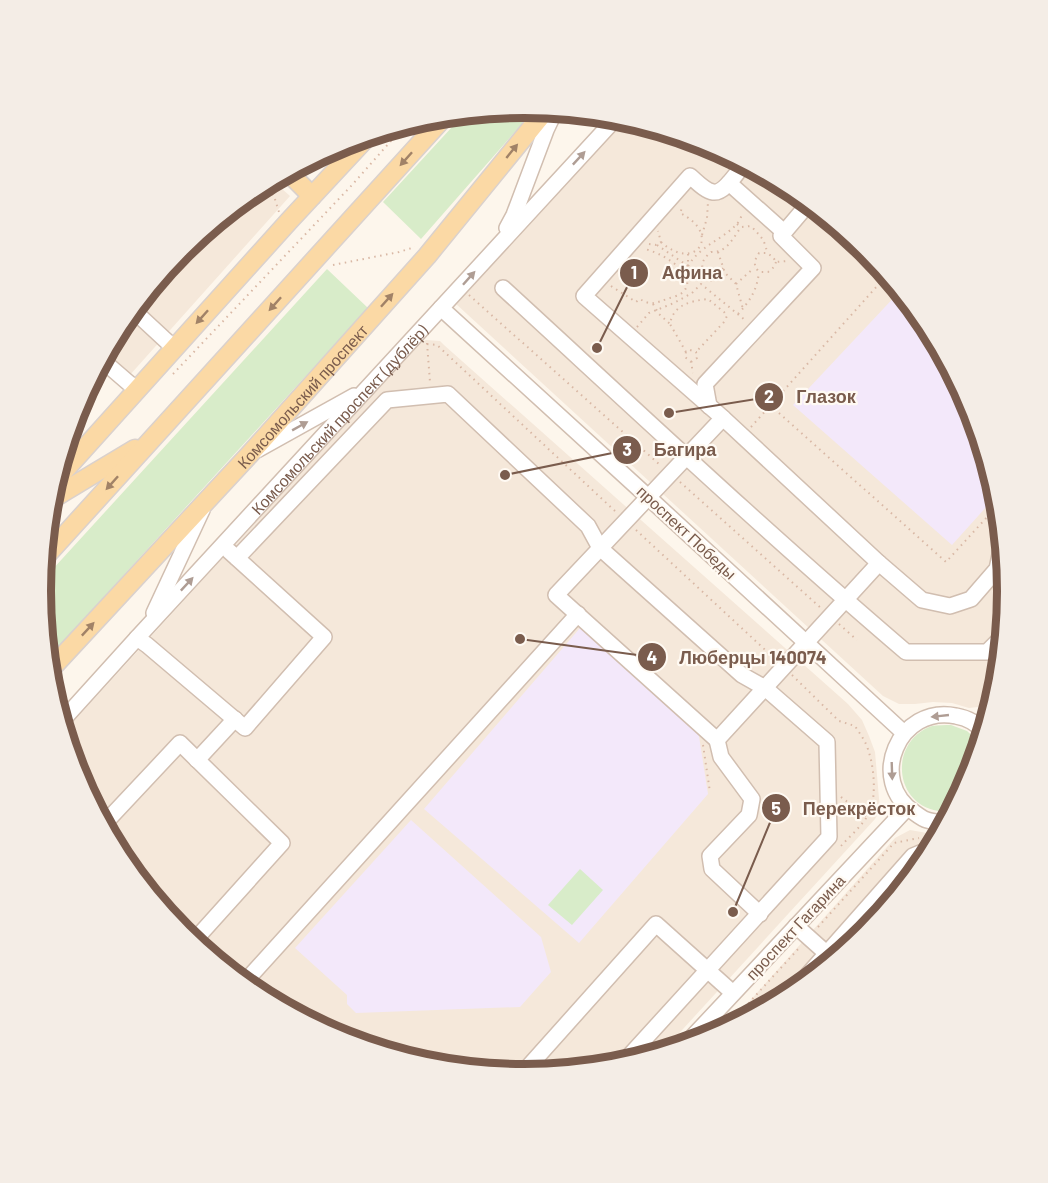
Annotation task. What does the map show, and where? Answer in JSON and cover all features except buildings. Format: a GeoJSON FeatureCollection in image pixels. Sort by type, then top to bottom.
{"type":"FeatureCollection","features":[{"type":"Feature","properties":{"kind":"main road","name":"Комсомольский проспект"},"geometry":{"type":"LineString","coordinates":[[57,663],[427,256],[539,119]]}},
{"type":"Feature","properties":{"kind":"main road"},"geometry":{"type":"LineString","coordinates":[[53,548],[435,128]]}},
{"type":"Feature","properties":{"kind":"main road"},"geometry":{"type":"LineString","coordinates":[[68,467],[354,151]]}},
{"type":"Feature","properties":{"kind":"main road"},"geometry":{"type":"LineString","coordinates":[[294,178],[312,196]]}},
{"type":"Feature","properties":{"kind":"main road"},"geometry":{"type":"LineString","coordinates":[[62,493],[152,440]]}},
{"type":"Feature","properties":{"kind":"street"},"geometry":{"type":"LineString","coordinates":[[497,247],[514,216],[551,120]]}},
{"type":"Feature","properties":{"kind":"street","name":"Комсомольский проспект (дублёр)"},"geometry":{"type":"LineString","coordinates":[[67,715],[608,127]]}},
{"type":"Feature","properties":{"kind":"street"},"geometry":{"type":"LineString","coordinates":[[739,170],[722,191],[715,193],[710,192],[690,176],[640,242],[584,296],[723,418],[922,600],[950,606],[971,598],[996,571]]}},
{"type":"Feature","properties":{"kind":"street"},"geometry":{"type":"LineString","coordinates":[[729,183],[784,232]]}},
{"type":"Feature","properties":{"kind":"street"},"geometry":{"type":"LineString","coordinates":[[709,406],[705,384],[813,268],[781,236],[803,210]]}},
{"type":"Feature","properties":{"kind":"street"},"geometry":{"type":"LineString","coordinates":[[503,288],[686,457],[906,652],[987,652],[994,645]]}},
{"type":"Feature","properties":{"kind":"street","name":"проспект Победы"},"geometry":{"type":"LineString","coordinates":[[441,308],[904,733]]}},
{"type":"Feature","properties":{"kind":"street"},"geometry":{"type":"LineString","coordinates":[[140,316],[174,348]]}},
{"type":"Feature","properties":{"kind":"street"},"geometry":{"type":"LineString","coordinates":[[109,366],[135,391]]}},
{"type":"Feature","properties":{"kind":"street"},"geometry":{"type":"LineString","coordinates":[[249,454],[365,390]]}},
{"type":"Feature","properties":{"kind":"street"},"geometry":{"type":"LineString","coordinates":[[237,558],[387,400],[448,394],[588,526],[600,549],[742,675],[765,688],[828,742],[829,837],[634,1051]]}},
{"type":"Feature","properties":{"kind":"street"},"geometry":{"type":"LineString","coordinates":[[723,418],[556,595],[717,740],[721,757],[752,799],[749,815],[710,856],[712,869],[760,914]]}},
{"type":"Feature","properties":{"kind":"street"},"geometry":{"type":"LineString","coordinates":[[207,500],[142,633],[147,645],[245,728],[324,638],[223,545]]}},
{"type":"Feature","properties":{"kind":"street"},"geometry":{"type":"LineString","coordinates":[[717,740],[879,563]]}},
{"type":"Feature","properties":{"kind":"street"},"geometry":{"type":"LineString","coordinates":[[250,977],[578,614]]}},
{"type":"Feature","properties":{"kind":"street"},"geometry":{"type":"LineString","coordinates":[[937,822],[926,820],[907,808],[897,795],[892,779],[891,763],[896,747],[904,733],[917,723],[932,716],[948,714],[964,718],[977,726]]}},
{"type":"Feature","properties":{"kind":"street"},"geometry":{"type":"LineString","coordinates":[[197,760],[235,719]]}},
{"type":"Feature","properties":{"kind":"street"},"geometry":{"type":"LineString","coordinates":[[109,819],[180,743],[282,843],[199,935]]}},
{"type":"Feature","properties":{"kind":"street","name":"проспект Гагарина"},"geometry":{"type":"LineString","coordinates":[[698,1031],[907,808]]}},
{"type":"Feature","properties":{"kind":"street"},"geometry":{"type":"LineString","coordinates":[[846,937],[913,856],[917,855]]}},
{"type":"Feature","properties":{"kind":"street"},"geometry":{"type":"LineString","coordinates":[[537,1064],[656,924],[733,993]]}},
{"type":"Feature","properties":{"kind":"street"},"geometry":{"type":"LineString","coordinates":[[796,926],[827,954]]}},
{"type":"Feature","properties":{"kind":"path"},"geometry":{"type":"LineString","coordinates":[[169,378],[352,185],[394,137]]}},
{"type":"Feature","properties":{"kind":"path"},"geometry":{"type":"LineString","coordinates":[[659,225],[661,242],[674,251],[683,254],[692,253],[702,242],[710,192]]}},
{"type":"Feature","properties":{"kind":"path"},"geometry":{"type":"LineString","coordinates":[[688,266],[706,246],[737,224],[750,201]]}},
{"type":"Feature","properties":{"kind":"path"},"geometry":{"type":"LineString","coordinates":[[679,204],[682,208],[680,213],[699,228],[702,235]]}},
{"type":"Feature","properties":{"kind":"path"},"geometry":{"type":"LineString","coordinates":[[737,224],[741,227],[751,226],[761,236],[767,253]]}},
{"type":"Feature","properties":{"kind":"path"},"geometry":{"type":"LineString","coordinates":[[723,268],[713,281],[708,280],[702,267],[705,258],[711,252],[718,252],[734,240],[741,227]]}},
{"type":"Feature","properties":{"kind":"path"},"geometry":{"type":"LineString","coordinates":[[640,242],[657,245],[688,266],[701,284],[756,329]]}},
{"type":"Feature","properties":{"kind":"path"},"geometry":{"type":"LineString","coordinates":[[594,284],[608,284],[636,302],[640,299],[653,304],[677,296],[684,291],[687,284],[681,269],[640,242]]}},
{"type":"Feature","properties":{"kind":"path"},"geometry":{"type":"LineString","coordinates":[[657,245],[661,242]]}},
{"type":"Feature","properties":{"kind":"path"},"geometry":{"type":"LineString","coordinates":[[333,265],[417,247]]}},
{"type":"Feature","properties":{"kind":"path"},"geometry":{"type":"LineString","coordinates":[[718,252],[725,273],[736,284],[744,309]]}},
{"type":"Feature","properties":{"kind":"path"},"geometry":{"type":"LineString","coordinates":[[688,253],[688,266]]}},
{"type":"Feature","properties":{"kind":"path"},"geometry":{"type":"LineString","coordinates":[[738,314],[744,309],[758,285],[759,272],[755,267],[755,260],[759,253],[767,253],[776,262]]}},
{"type":"Feature","properties":{"kind":"path"},"geometry":{"type":"LineString","coordinates":[[776,262],[804,260]]}},
{"type":"Feature","properties":{"kind":"path"},"geometry":{"type":"LineString","coordinates":[[759,272],[768,272],[776,262]]}},
{"type":"Feature","properties":{"kind":"path"},"geometry":{"type":"LineString","coordinates":[[736,284],[755,267]]}},
{"type":"Feature","properties":{"kind":"path"},"geometry":{"type":"LineString","coordinates":[[743,436],[879,283],[879,279]]}},
{"type":"Feature","properties":{"kind":"path"},"geometry":{"type":"LineString","coordinates":[[630,336],[649,313],[692,293],[701,284]]}},
{"type":"Feature","properties":{"kind":"path"},"geometry":{"type":"LineString","coordinates":[[670,324],[674,311],[691,302],[708,299],[724,312],[726,316],[724,322],[696,352]]}},
{"type":"Feature","properties":{"kind":"path"},"geometry":{"type":"LineString","coordinates":[[653,304],[670,324],[686,352],[685,357],[691,362],[695,394]]}},
{"type":"Feature","properties":{"kind":"path"},"geometry":{"type":"LineString","coordinates":[[430,396],[427,343],[437,345],[839,721],[855,726],[865,742],[870,760],[873,804],[867,817],[835,852]]}},
{"type":"Feature","properties":{"kind":"path"},"geometry":{"type":"LineString","coordinates":[[686,352],[690,350],[696,352]]}},
{"type":"Feature","properties":{"kind":"path"},"geometry":{"type":"LineString","coordinates":[[691,362],[697,358],[696,352]]}},
{"type":"Feature","properties":{"kind":"path"},"geometry":{"type":"LineString","coordinates":[[770,405],[946,562],[990,513]]}},
{"type":"Feature","properties":{"kind":"path"},"geometry":{"type":"LineString","coordinates":[[700,725],[710,792]]}},
{"type":"Feature","properties":{"kind":"path"},"geometry":{"type":"LineString","coordinates":[[828,787],[867,817]]}},
{"type":"Feature","properties":{"kind":"path"},"geometry":{"type":"LineString","coordinates":[[741,1012],[894,843],[924,843]]}},
{"type":"Feature","properties":{"kind":"shaded area"},"geometry":{"type":"Polygon","coordinates":[[[616,128],[676,144],[733,167],[787,198],[812,216],[836,236],[880,280],[917,329],[948,382],[972,439],[988,499],[996,561],[996,622],[984,700],[978,707],[969,708],[952,703],[899,704],[883,696],[455,303],[616,128]]]}},
{"type":"Feature","properties":{"kind":"shaded area"},"geometry":{"type":"Polygon","coordinates":[[[280,187],[290,196],[129,376],[111,360],[131,329],[168,280],[212,236],[236,216],[280,187]]]}},
{"type":"Feature","properties":{"kind":"shaded area"},"geometry":{"type":"Polygon","coordinates":[[[894,298],[934,355],[961,410],[981,469],[989,504],[952,545],[793,405],[894,298]]]}},
{"type":"Feature","properties":{"kind":"shaded area"},"geometry":{"type":"Polygon","coordinates":[[[426,340],[440,341],[848,704],[862,720],[875,752],[880,810],[875,819],[673,1040],[616,1055],[586,1060],[524,1064],[493,1063],[462,1060],[402,1048],[372,1039],[315,1016],[261,985],[236,967],[212,947],[168,903],[114,828],[87,773],[76,744],[70,725],[416,346],[426,340]]]}},
{"type":"Feature","properties":{"kind":"shaded area"},"geometry":{"type":"Polygon","coordinates":[[[580,628],[698,730],[708,794],[579,943],[424,809],[580,628]]]}},
{"type":"Feature","properties":{"kind":"shaded area"},"geometry":{"type":"Polygon","coordinates":[[[411,820],[541,937],[551,972],[520,1007],[356,1013],[347,1004],[347,995],[295,948],[411,820]]]}},
{"type":"Feature","properties":{"kind":"shaded area"},"geometry":{"type":"Polygon","coordinates":[[[910,830],[931,832],[880,903],[836,947],[787,985],[740,1012],[895,838],[910,830]]]}},
{"type":"Feature","properties":{"kind":"green space"},"geometry":{"type":"Polygon","coordinates":[[[527,118],[421,239],[383,202],[455,124],[527,118]]]}},
{"type":"Feature","properties":{"kind":"green space"},"geometry":{"type":"Polygon","coordinates":[[[327,269],[368,308],[55,651],[52,570],[327,269]]]}},
{"type":"Feature","properties":{"kind":"green space"},"geometry":{"type":"Polygon","coordinates":[[[951,725],[967,731],[974,737],[961,773],[943,811],[923,806],[912,797],[905,785],[902,771],[903,758],[908,745],[918,734],[932,726],[951,725]]]}},
{"type":"Feature","properties":{"kind":"green space"},"geometry":{"type":"Polygon","coordinates":[[[580,869],[603,890],[572,925],[548,905],[580,869]]]}},
{"type":"Feature","properties":{"kind":"place","name":"Афина"},"geometry":{"type":"Point","coordinates":[597,348]}},
{"type":"Feature","properties":{"kind":"place","name":"Глазок"},"geometry":{"type":"Point","coordinates":[669,413]}},
{"type":"Feature","properties":{"kind":"place","name":"Багира"},"geometry":{"type":"Point","coordinates":[505,475]}},
{"type":"Feature","properties":{"kind":"place","name":"Люберцы 140074"},"geometry":{"type":"Point","coordinates":[520,639]}},
{"type":"Feature","properties":{"kind":"place","name":"Перекрёсток"},"geometry":{"type":"Point","coordinates":[733,912]}}]}
